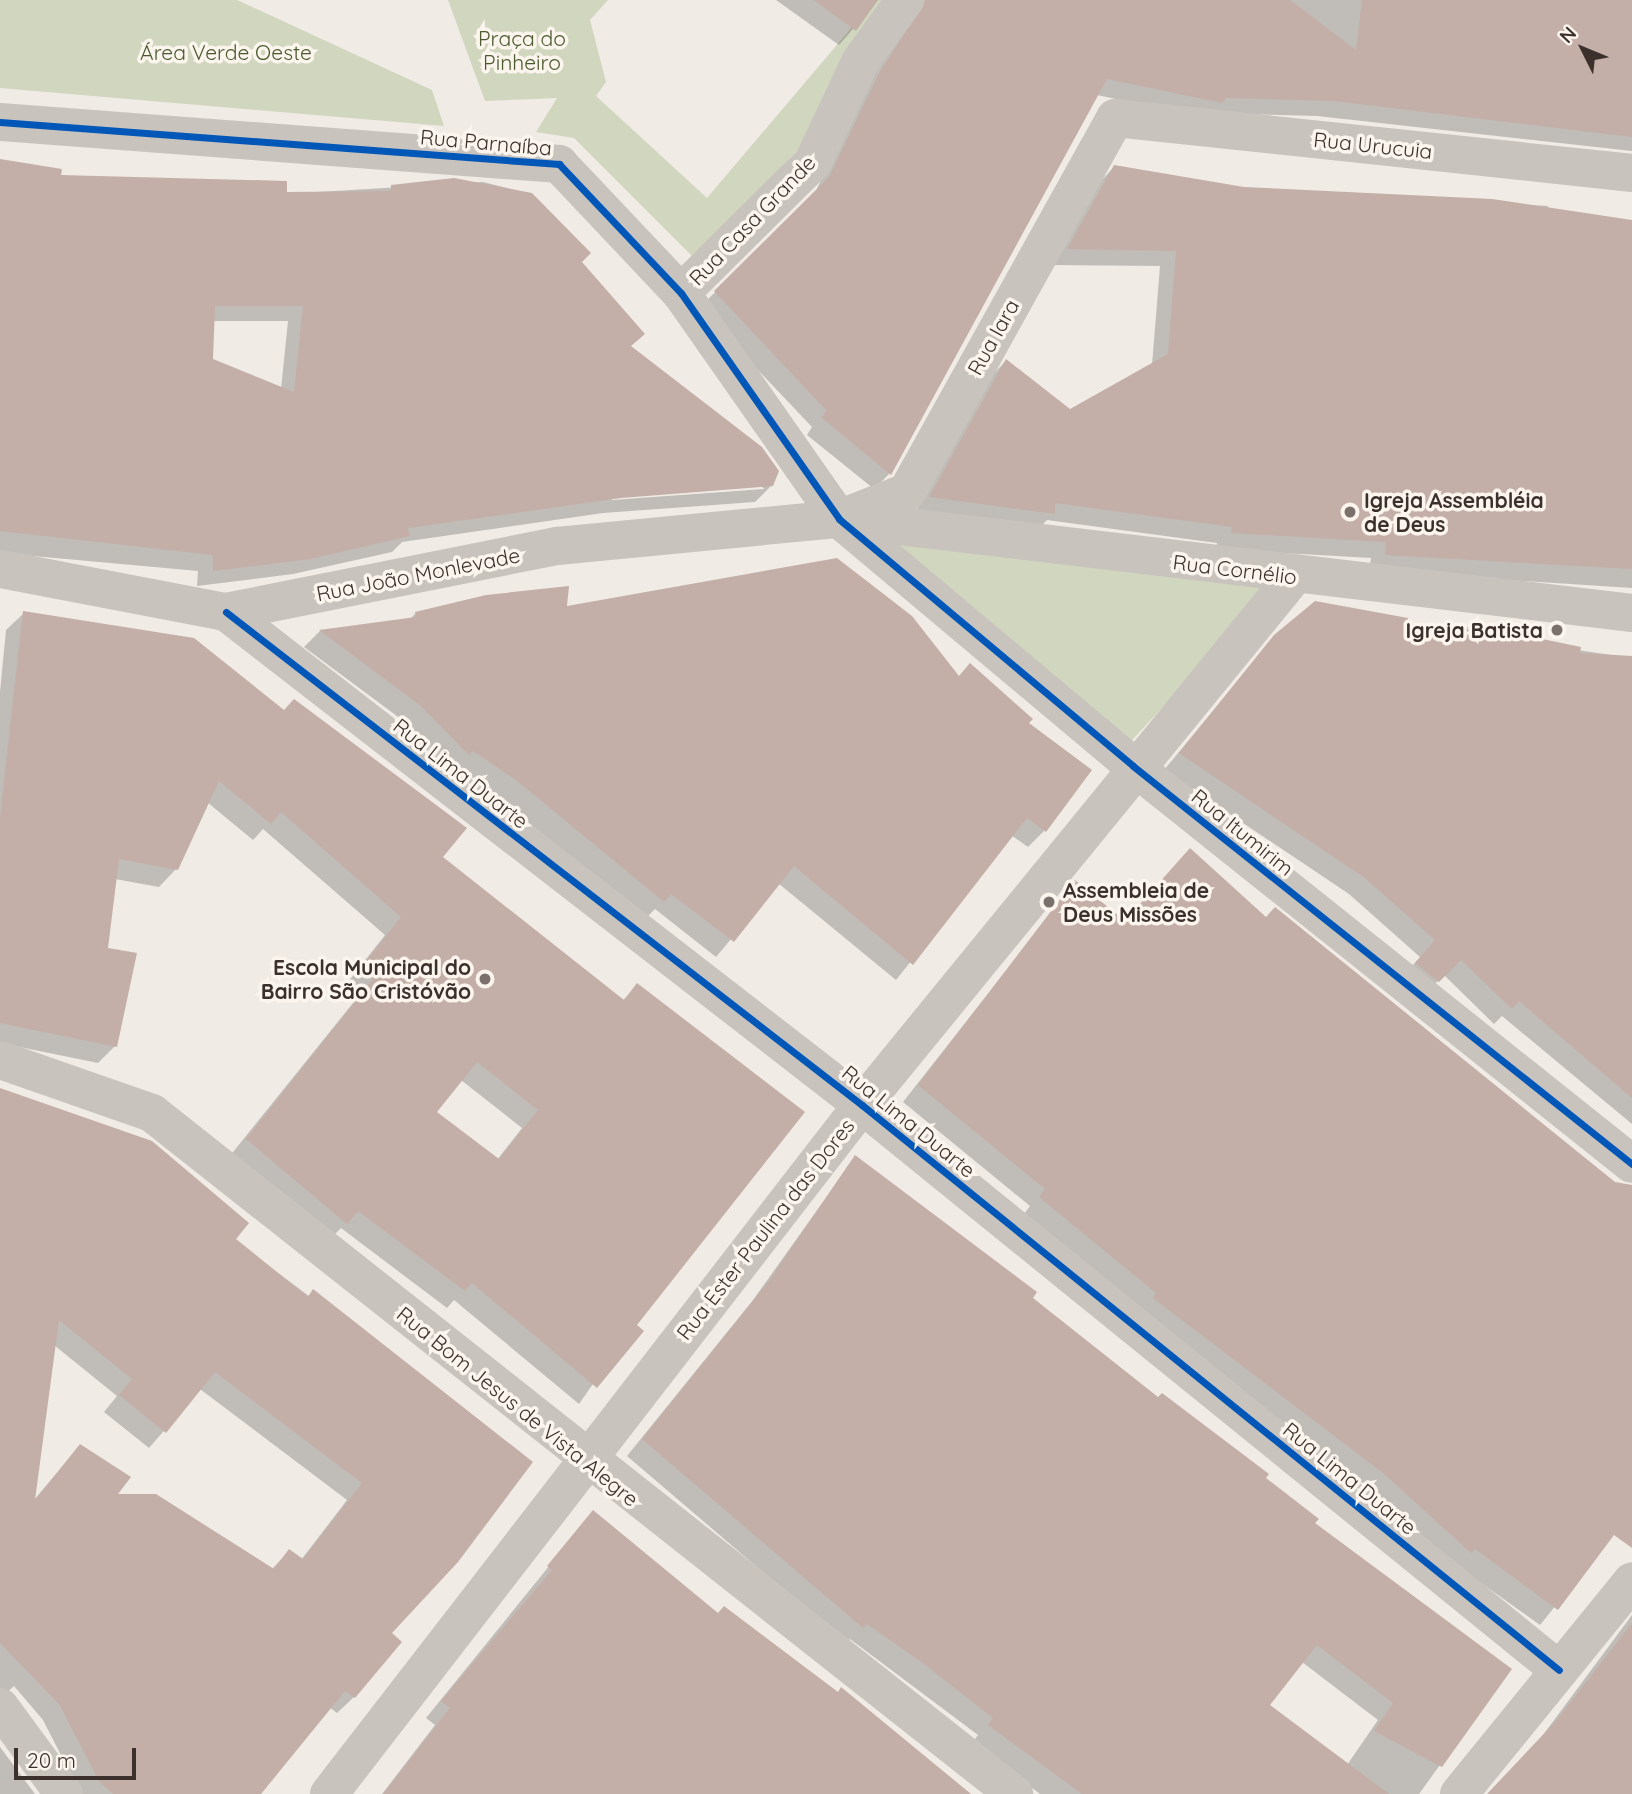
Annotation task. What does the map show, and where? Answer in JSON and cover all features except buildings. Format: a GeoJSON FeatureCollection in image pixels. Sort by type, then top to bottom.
{"type":"FeatureCollection","features":[{"type":"Feature","properties":{"kind":"street","name":"Rua Casa Grande"},"geometry":{"type":"LineString","coordinates":[[681,293],[813,162],[860,62],[905,0]]}},
{"type":"Feature","properties":{"kind":"street","name":"Rua Urucuia"},"geometry":{"type":"LineString","coordinates":[[1115,118],[1632,173]]}},
{"type":"Feature","properties":{"kind":"street","name":"Rua Iara"},"geometry":{"type":"LineString","coordinates":[[839,519],[906,492],[1115,118]]}},
{"type":"Feature","properties":{"kind":"street","name":"Rua Parnaíba"},"geometry":{"type":"LineString","coordinates":[[0,122],[558,164],[681,293],[839,519]]}},
{"type":"Feature","properties":{"kind":"street","name":"Rua Cornélio"},"geometry":{"type":"LineString","coordinates":[[839,519],[1294,576],[1632,613]]}},
{"type":"Feature","properties":{"kind":"street","name":"Rua João Monlevade"},"geometry":{"type":"LineString","coordinates":[[1,574],[226,612],[557,545],[839,519]]}},
{"type":"Feature","properties":{"kind":"street","name":"Rua Itumirim"},"geometry":{"type":"LineString","coordinates":[[839,519],[1133,766],[1632,1164]]}},
{"type":"Feature","properties":{"kind":"street","name":"Rua Ester Paulina das Dores"},"geometry":{"type":"LineString","coordinates":[[329,1794],[584,1460],[862,1105],[1133,766],[1294,576]]}},
{"type":"Feature","properties":{"kind":"street","name":"Rua Lima Duarte"},"geometry":{"type":"LineString","coordinates":[[226,612],[862,1105],[1559,1670]]}},
{"type":"Feature","properties":{"kind":"street","name":"Rua Bom Jesus de Vista Alegre"},"geometry":{"type":"LineString","coordinates":[[0,1060],[152,1113],[584,1460],[1014,1794]]}},
{"type":"Feature","properties":{"kind":"street"},"geometry":{"type":"LineString","coordinates":[[1459,1794],[1632,1581]]}},
{"type":"Feature","properties":{"kind":"street"},"geometry":{"type":"LineString","coordinates":[[0,1707],[64,1794]]}},
{"type":"Feature","properties":{"kind":"green space","name":"Área Verde Oeste"},"geometry":{"type":"Polygon","coordinates":[[[0,0],[237,0],[432,90],[444,126],[0,88],[0,0]]]}},
{"type":"Feature","properties":{"kind":"green space","name":"Praça do Pinheiro"},"geometry":{"type":"Polygon","coordinates":[[[448,0],[608,0],[590,20],[606,82],[596,96],[707,198],[875,0],[891,0],[807,140],[695,259],[574,138],[536,132],[557,98],[485,101],[448,0]]]}},
{"type":"Feature","properties":{"kind":"green space"},"geometry":{"type":"Polygon","coordinates":[[[870,535],[1277,583],[1124,749],[870,535]]]}},
{"type":"Feature","properties":{"kind":"cycle path"},"geometry":{"type":"LineString","coordinates":[[0,122],[559,164],[681,293],[839,519],[1133,766],[1632,1164]]}},
{"type":"Feature","properties":{"kind":"cycle path"},"geometry":{"type":"LineString","coordinates":[[226,612],[862,1105],[1559,1670]]}},
{"type":"Feature","properties":{"kind":"place","name":"Igreja Assembléia de Deus"},"geometry":{"type":"Point","coordinates":[1350,512]}},
{"type":"Feature","properties":{"kind":"place","name":"Igreja Batista"},"geometry":{"type":"Point","coordinates":[1557,630]}},
{"type":"Feature","properties":{"kind":"place","name":"Assembleia de Deus Missões"},"geometry":{"type":"Point","coordinates":[1049,902]}},
{"type":"Feature","properties":{"kind":"place","name":"Escola Municipal do Bairro São Cristóvão"},"geometry":{"type":"Point","coordinates":[485,979]}}]}
